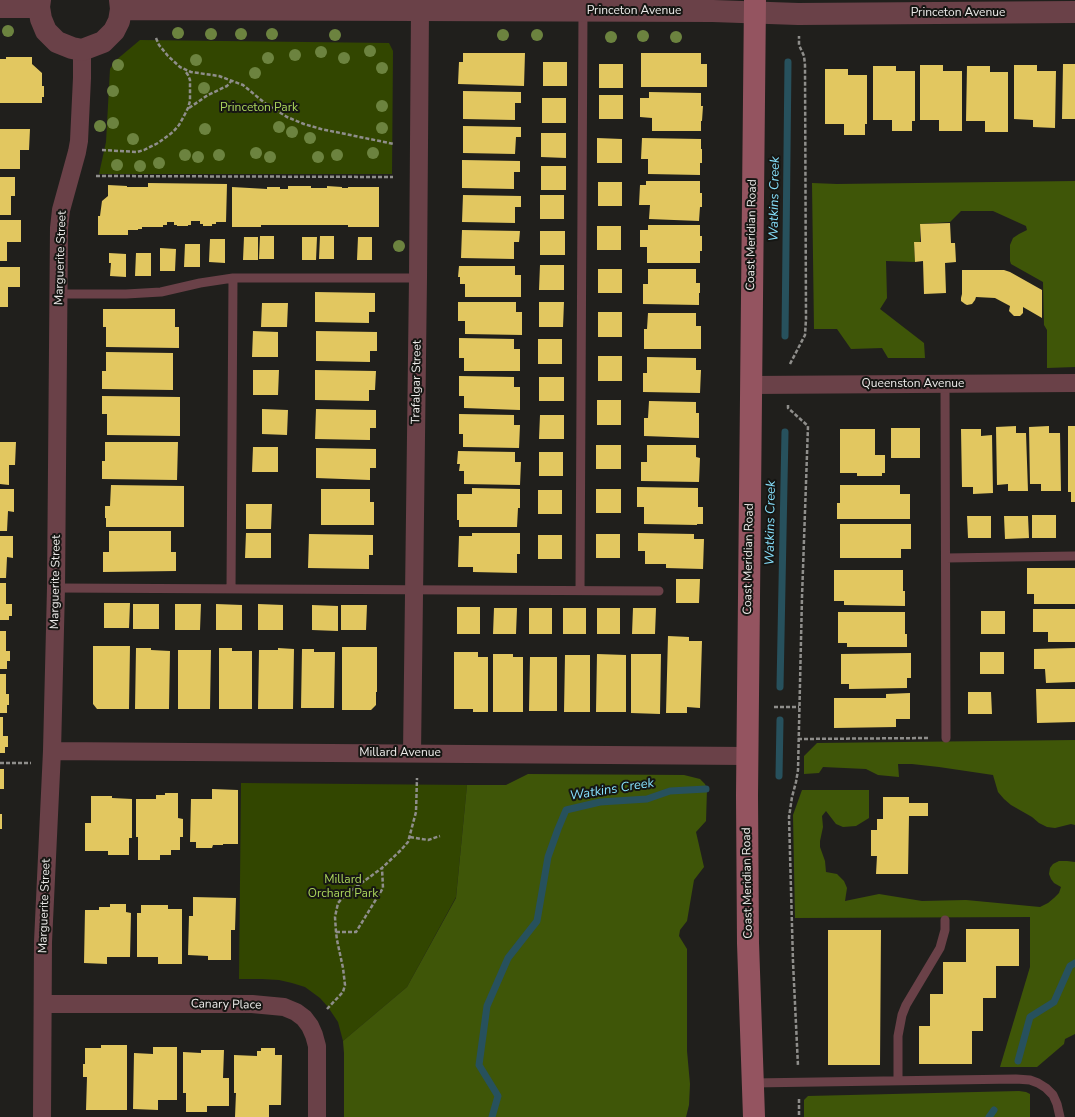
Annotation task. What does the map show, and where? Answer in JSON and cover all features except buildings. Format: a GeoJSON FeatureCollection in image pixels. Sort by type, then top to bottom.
{"type":"FeatureCollection","features":[{"type":"Feature","properties":{"kind":"main road","name":"Coast Meridian Road"},"geometry":{"type":"LineString","coordinates":[[754,1117],[748,943],[747,795],[755,6]]}},
{"type":"Feature","properties":{"kind":"street"},"geometry":{"type":"LineString","coordinates":[[0,7],[39,4],[41,19],[46,31],[57,42],[82,50],[103,42],[114,31],[119,21],[121,4]]}},
{"type":"Feature","properties":{"kind":"street","name":"Princeton Avenue"},"geometry":{"type":"LineString","coordinates":[[121,4],[420,10],[755,6],[798,14],[942,7],[1075,12]]}},
{"type":"Feature","properties":{"kind":"street","name":"Trafalgar Street"},"geometry":{"type":"LineString","coordinates":[[412,753],[415,591],[420,10]]}},
{"type":"Feature","properties":{"kind":"street","name":"Marguerite Street"},"geometry":{"type":"LineString","coordinates":[[42,1117],[43,942],[52,751],[56,588],[59,228],[61,210],[77,152],[80,130],[82,50]]}},
{"type":"Feature","properties":{"kind":"street","name":"Queenston Avenue"},"geometry":{"type":"LineString","coordinates":[[751,385],[1075,384]]}},
{"type":"Feature","properties":{"kind":"street","name":"Millard Avenue"},"geometry":{"type":"LineString","coordinates":[[52,751],[748,756]]}},
{"type":"Feature","properties":{"kind":"street","name":"Canary Place"},"geometry":{"type":"LineString","coordinates":[[43,1004],[252,1004],[284,1008],[296,1012],[304,1018],[310,1026],[317,1046],[317,1117]]}},
{"type":"Feature","properties":{"kind":"lane"},"geometry":{"type":"LineString","coordinates":[[580,590],[581,7]]}},
{"type":"Feature","properties":{"kind":"lane"},"geometry":{"type":"LineString","coordinates":[[231,589],[233,278]]}},
{"type":"Feature","properties":{"kind":"lane"},"geometry":{"type":"LineString","coordinates":[[59,294],[126,294],[155,292],[233,278],[418,278]]}},
{"type":"Feature","properties":{"kind":"lane"},"geometry":{"type":"LineString","coordinates":[[944,384],[946,738]]}},
{"type":"Feature","properties":{"kind":"lane"},"geometry":{"type":"LineString","coordinates":[[946,558],[1075,556]]}},
{"type":"Feature","properties":{"kind":"lane"},"geometry":{"type":"LineString","coordinates":[[56,588],[415,591],[659,591]]}},
{"type":"Feature","properties":{"kind":"lane"},"geometry":{"type":"LineString","coordinates":[[898,1081],[898,1036],[902,1015],[906,1005],[940,948],[945,930],[945,920]]}},
{"type":"Feature","properties":{"kind":"lane"},"geometry":{"type":"LineString","coordinates":[[752,1083],[1030,1080],[1046,1088],[1053,1095],[1060,1117]]}},
{"type":"Feature","properties":{"kind":"path"},"geometry":{"type":"LineString","coordinates":[[156,38],[159,45],[168,56],[177,65],[185,70],[214,75],[243,85],[275,110],[287,117],[321,129],[394,144]]}},
{"type":"Feature","properties":{"kind":"path"},"geometry":{"type":"LineString","coordinates":[[790,363],[805,335],[806,319],[805,66],[804,56],[799,45],[799,38]]}},
{"type":"Feature","properties":{"kind":"path"},"geometry":{"type":"LineString","coordinates":[[102,150],[137,152],[151,148],[173,132],[179,125],[190,101],[190,80],[185,70]]}},
{"type":"Feature","properties":{"kind":"path"},"geometry":{"type":"LineString","coordinates":[[188,108],[208,94],[228,86],[232,80]]}},
{"type":"Feature","properties":{"kind":"path"},"geometry":{"type":"LineString","coordinates":[[96,176],[393,177]]}},
{"type":"Feature","properties":{"kind":"path"},"geometry":{"type":"LineString","coordinates":[[788,408],[808,426],[798,770],[790,806],[789,830],[799,1117]]}},
{"type":"Feature","properties":{"kind":"path"},"geometry":{"type":"LineString","coordinates":[[774,707],[800,707]]}},
{"type":"Feature","properties":{"kind":"path"},"geometry":{"type":"LineString","coordinates":[[798,739],[946,738]]}},
{"type":"Feature","properties":{"kind":"path"},"geometry":{"type":"LineString","coordinates":[[0,763],[37,763]]}},
{"type":"Feature","properties":{"kind":"path"},"geometry":{"type":"LineString","coordinates":[[327,1010],[343,992],[345,986],[336,932],[335,917],[338,903],[345,895],[382,868],[408,842],[416,812],[416,778]]}},
{"type":"Feature","properties":{"kind":"path"},"geometry":{"type":"LineString","coordinates":[[410,837],[428,840],[440,836]]}},
{"type":"Feature","properties":{"kind":"path"},"geometry":{"type":"LineString","coordinates":[[336,932],[356,932],[383,888],[382,868]]}},
{"type":"Feature","properties":{"kind":"green space","name":"Princeton Park"},"geometry":{"type":"Polygon","coordinates":[[[140,40],[389,43],[393,51],[392,174],[99,174],[106,142],[110,69],[115,61],[140,40]]]}},
{"type":"Feature","properties":{"kind":"green space"},"geometry":{"type":"Polygon","coordinates":[[[1075,181],[1075,367],[1047,368],[1047,330],[1044,325],[1043,282],[1011,264],[1010,261],[1010,245],[1013,238],[1027,230],[1026,226],[993,211],[961,211],[950,222],[920,224],[920,242],[914,242],[915,262],[886,261],[887,298],[880,309],[924,343],[925,358],[888,358],[882,348],[851,349],[837,329],[814,329],[812,183],[1075,181]]]}},
{"type":"Feature","properties":{"kind":"green space"},"geometry":{"type":"Polygon","coordinates":[[[1075,740],[1075,825],[1071,824],[1055,828],[1047,827],[1039,823],[1032,817],[1011,805],[998,792],[993,775],[912,764],[898,764],[899,777],[878,775],[866,769],[823,767],[819,773],[804,774],[804,756],[817,743],[1075,740]]]}},
{"type":"Feature","properties":{"kind":"green space"},"geometry":{"type":"Polygon","coordinates":[[[528,774],[684,775],[700,779],[705,784],[707,789],[706,821],[696,832],[704,867],[694,880],[687,921],[680,930],[679,936],[687,949],[687,1051],[690,1084],[689,1105],[686,1117],[344,1117],[343,1041],[407,987],[456,898],[467,785],[506,785],[528,774]]]}},
{"type":"Feature","properties":{"kind":"green space","name":"Millard Orchard Park"},"geometry":{"type":"Polygon","coordinates":[[[241,783],[467,785],[456,897],[407,987],[343,1041],[338,1022],[328,1007],[320,998],[305,987],[279,980],[239,979],[241,783]]]}},
{"type":"Feature","properties":{"kind":"green space"},"geometry":{"type":"Polygon","coordinates":[[[802,790],[869,790],[869,818],[856,826],[843,827],[836,824],[826,811],[822,816],[823,827],[820,847],[825,861],[826,872],[837,874],[844,881],[847,888],[845,901],[879,894],[922,901],[966,900],[1040,907],[1054,898],[1059,893],[1061,887],[1054,883],[1049,874],[1050,868],[1053,864],[1059,861],[1075,862],[1075,1034],[1065,1039],[1064,1044],[1037,1067],[1000,1067],[1030,967],[1030,917],[795,918],[793,815],[802,790]]]}},
{"type":"Feature","properties":{"kind":"green space"},"geometry":{"type":"Polygon","coordinates":[[[1019,1091],[1030,1094],[1030,1117],[804,1117],[804,1100],[808,1096],[1019,1091]]]}},
{"type":"Feature","properties":{"kind":"waterway","name":"Watkins Creek"},"geometry":{"type":"LineString","coordinates":[[785,336],[788,62]]}},
{"type":"Feature","properties":{"kind":"waterway","name":"Watkins Creek"},"geometry":{"type":"LineString","coordinates":[[780,687],[785,432]]}},
{"type":"Feature","properties":{"kind":"waterway","name":"Watkins Creek"},"geometry":{"type":"LineString","coordinates":[[779,776],[780,720]]}},
{"type":"Feature","properties":{"kind":"waterway","name":"Watkins Creek"},"geometry":{"type":"LineString","coordinates":[[492,1117],[498,1096],[479,1065],[487,1006],[508,958],[537,921],[548,857],[566,810],[600,802],[647,799],[670,791],[706,789]]}},
{"type":"Feature","properties":{"kind":"waterway"},"geometry":{"type":"LineString","coordinates":[[1018,1061],[1030,1017],[1054,1002],[1070,966],[1075,963]]}},
{"type":"Feature","properties":{"kind":"waterway"},"geometry":{"type":"LineString","coordinates":[[989,1117],[994,1110]]}}]}
